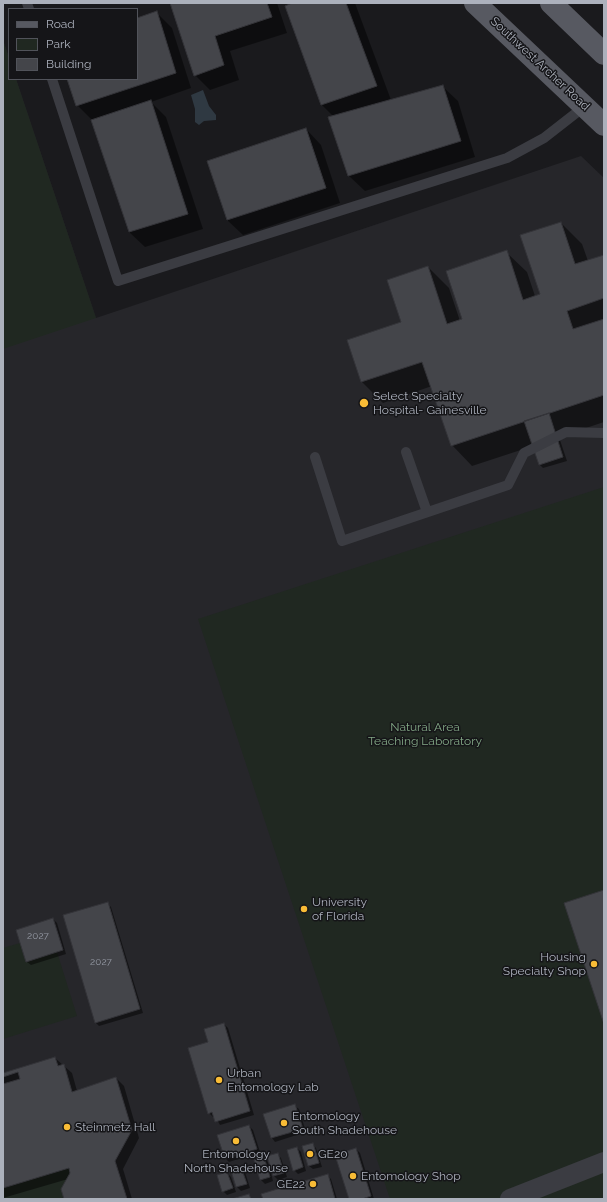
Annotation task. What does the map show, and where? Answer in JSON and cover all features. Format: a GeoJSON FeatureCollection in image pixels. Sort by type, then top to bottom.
{"type":"FeatureCollection","features":[{"type":"Feature","properties":{"kind":"main road","name":"Southwest Archer Road"},"geometry":{"type":"LineString","coordinates":[[475,3],[594,105],[604,125]]}},
{"type":"Feature","properties":{"kind":"main road"},"geometry":{"type":"LineString","coordinates":[[551,3],[604,54]]}},
{"type":"Feature","properties":{"kind":"street"},"geometry":{"type":"LineString","coordinates":[[510,1199],[604,1162]]}},
{"type":"Feature","properties":{"kind":"lane"},"geometry":{"type":"LineString","coordinates":[[52,80],[118,281],[507,158],[544,138],[594,105]]}},
{"type":"Feature","properties":{"kind":"lane"},"geometry":{"type":"LineString","coordinates":[[315,457],[342,541],[508,485],[524,453],[566,432],[604,433]]}},
{"type":"Feature","properties":{"kind":"lane"},"geometry":{"type":"LineString","coordinates":[[406,452],[427,512]]}},
{"type":"Feature","properties":{"kind":"shaded area","name":"University of Florida"},"geometry":{"type":"Polygon","coordinates":[[[3,40],[8,55],[8,80],[16,80],[96,318],[581,156],[604,178],[604,1199],[3,1199],[3,40]]]}},
{"type":"Feature","properties":{"kind":"shaded area"},"geometry":{"type":"Polygon","coordinates":[[[203,90],[209,106],[216,115],[216,120],[204,121],[199,125],[195,122],[195,109],[191,95],[203,90]]]}},
{"type":"Feature","properties":{"kind":"green space"},"geometry":{"type":"Polygon","coordinates":[[[3,40],[8,55],[8,80],[16,80],[96,318],[3,349],[3,40]]]}},
{"type":"Feature","properties":{"kind":"green space","name":"Natural Area Teaching Laboratory"},"geometry":{"type":"Polygon","coordinates":[[[604,487],[604,1199],[390,1199],[198,619],[604,487]]]}},
{"type":"Feature","properties":{"kind":"green space"},"geometry":{"type":"Polygon","coordinates":[[[20,943],[26,962],[57,952],[77,1016],[3,1039],[3,948],[20,943]]]}},
{"type":"Feature","properties":{"kind":"green space"},"geometry":{"type":"Polygon","coordinates":[[[69,1168],[70,1173],[64,1199],[3,1199],[3,1188],[69,1168]]]}},
{"type":"Feature","properties":{"kind":"building"},"geometry":{"type":"Polygon","coordinates":[[[170,3],[267,3],[272,17],[215,36],[224,65],[194,76],[170,3]]]}},
{"type":"Feature","properties":{"kind":"building"},"geometry":{"type":"Polygon","coordinates":[[[292,3],[346,3],[377,86],[321,105],[285,6],[292,3]]]}},
{"type":"Feature","properties":{"kind":"building"},"geometry":{"type":"Polygon","coordinates":[[[157,11],[176,73],[76,106],[67,80],[138,80],[138,18],[157,11]]]}},
{"type":"Feature","properties":{"kind":"building"},"geometry":{"type":"Polygon","coordinates":[[[443,85],[461,141],[348,176],[328,117],[443,85]]]}},
{"type":"Feature","properties":{"kind":"building"},"geometry":{"type":"Polygon","coordinates":[[[151,100],[188,214],[129,232],[91,120],[151,100]]]}},
{"type":"Feature","properties":{"kind":"building"},"geometry":{"type":"Polygon","coordinates":[[[306,128],[326,188],[227,220],[207,161],[306,128]]]}},
{"type":"Feature","properties":{"kind":"building"},"geometry":{"type":"Polygon","coordinates":[[[561,222],[575,264],[604,255],[604,298],[567,311],[573,329],[604,319],[604,395],[451,446],[422,362],[361,382],[347,340],[401,322],[387,280],[428,266],[447,324],[462,319],[446,271],[507,250],[523,300],[540,294],[520,235],[561,222]]]}},
{"type":"Feature","properties":{"kind":"building"},"geometry":{"type":"Polygon","coordinates":[[[549,413],[563,457],[539,465],[524,421],[549,413]]]}},
{"type":"Feature","properties":{"kind":"building","name":"Housing Specialty Shop"},"geometry":{"type":"Polygon","coordinates":[[[604,890],[604,1024],[564,903],[604,890]]]}},
{"type":"Feature","properties":{"kind":"building"},"geometry":{"type":"Polygon","coordinates":[[[108,902],[140,1009],[95,1023],[63,915],[108,902]]]}},
{"type":"Feature","properties":{"kind":"building"},"geometry":{"type":"Polygon","coordinates":[[[53,918],[63,950],[26,962],[16,930],[53,918]]]}},
{"type":"Feature","properties":{"kind":"building","name":"Urban Entomology Lab"},"geometry":{"type":"Polygon","coordinates":[[[224,1023],[250,1111],[215,1122],[212,1112],[208,1114],[188,1048],[208,1042],[204,1029],[224,1023]]]}},
{"type":"Feature","properties":{"kind":"building","name":"Steinmetz Hall"},"geometry":{"type":"Polygon","coordinates":[[[55,1057],[58,1066],[64,1064],[72,1092],[116,1077],[132,1130],[115,1161],[127,1199],[64,1199],[61,1189],[70,1173],[69,1168],[3,1188],[3,1084],[20,1079],[18,1072],[3,1077],[3,1073],[55,1057]]]}},
{"type":"Feature","properties":{"kind":"building","name":"Entomology South Shadehouse"},"geometry":{"type":"Polygon","coordinates":[[[295,1104],[303,1129],[271,1138],[263,1114],[295,1104]]]}},
{"type":"Feature","properties":{"kind":"building","name":"Entomology North Shadehouse"},"geometry":{"type":"Polygon","coordinates":[[[249,1125],[257,1149],[225,1159],[217,1135],[249,1125]]]}},
{"type":"Feature","properties":{"kind":"building","name":"GE20"},"geometry":{"type":"Polygon","coordinates":[[[313,1143],[319,1163],[308,1166],[302,1146],[313,1143]]]}},
{"type":"Feature","properties":{"kind":"building"},"geometry":{"type":"Polygon","coordinates":[[[297,1147],[303,1167],[293,1171],[287,1150],[297,1147]]]}},
{"type":"Feature","properties":{"kind":"building","name":"Entomology Shop"},"geometry":{"type":"Polygon","coordinates":[[[356,1148],[371,1196],[362,1199],[349,1199],[335,1155],[356,1148]]]}},
{"type":"Feature","properties":{"kind":"building"},"geometry":{"type":"Polygon","coordinates":[[[278,1153],[284,1173],[273,1176],[267,1156],[278,1153]]]}},
{"type":"Feature","properties":{"kind":"building"},"geometry":{"type":"Polygon","coordinates":[[[264,1157],[270,1177],[260,1180],[254,1160],[264,1157]]]}},
{"type":"Feature","properties":{"kind":"building"},"geometry":{"type":"Polygon","coordinates":[[[241,1167],[247,1184],[236,1187],[231,1171],[241,1167]]]}},
{"type":"Feature","properties":{"kind":"building"},"geometry":{"type":"Polygon","coordinates":[[[227,1172],[233,1188],[222,1192],[217,1175],[227,1172]]]}},
{"type":"Feature","properties":{"kind":"building","name":"GE22"},"geometry":{"type":"Polygon","coordinates":[[[328,1174],[335,1199],[263,1199],[261,1194],[328,1174]]]}},
{"type":"Feature","properties":{"kind":"building"},"geometry":{"type":"Polygon","coordinates":[[[249,1194],[251,1199],[232,1199],[249,1194]]]}},
{"type":"Feature","properties":{"kind":"place","name":"Select Specialty Hospital- Gainesville"},"geometry":{"type":"Point","coordinates":[364,403]}},
{"type":"Feature","properties":{"kind":"place","name":"University of Florida"},"geometry":{"type":"Point","coordinates":[304,909]}},
{"type":"Feature","properties":{"kind":"place","name":"Housing Specialty Shop"},"geometry":{"type":"Point","coordinates":[594,964]}},
{"type":"Feature","properties":{"kind":"place","name":"Urban Entomology Lab"},"geometry":{"type":"Point","coordinates":[219,1080]}},
{"type":"Feature","properties":{"kind":"place","name":"Entomology South Shadehouse"},"geometry":{"type":"Point","coordinates":[284,1123]}},
{"type":"Feature","properties":{"kind":"place","name":"Steinmetz Hall"},"geometry":{"type":"Point","coordinates":[67,1127]}},
{"type":"Feature","properties":{"kind":"place","name":"Entomology North Shadehouse"},"geometry":{"type":"Point","coordinates":[236,1141]}},
{"type":"Feature","properties":{"kind":"place","name":"GE20"},"geometry":{"type":"Point","coordinates":[310,1154]}},
{"type":"Feature","properties":{"kind":"place","name":"Entomology Shop"},"geometry":{"type":"Point","coordinates":[353,1176]}},
{"type":"Feature","properties":{"kind":"place","name":"GE22"},"geometry":{"type":"Point","coordinates":[313,1184]}}]}
